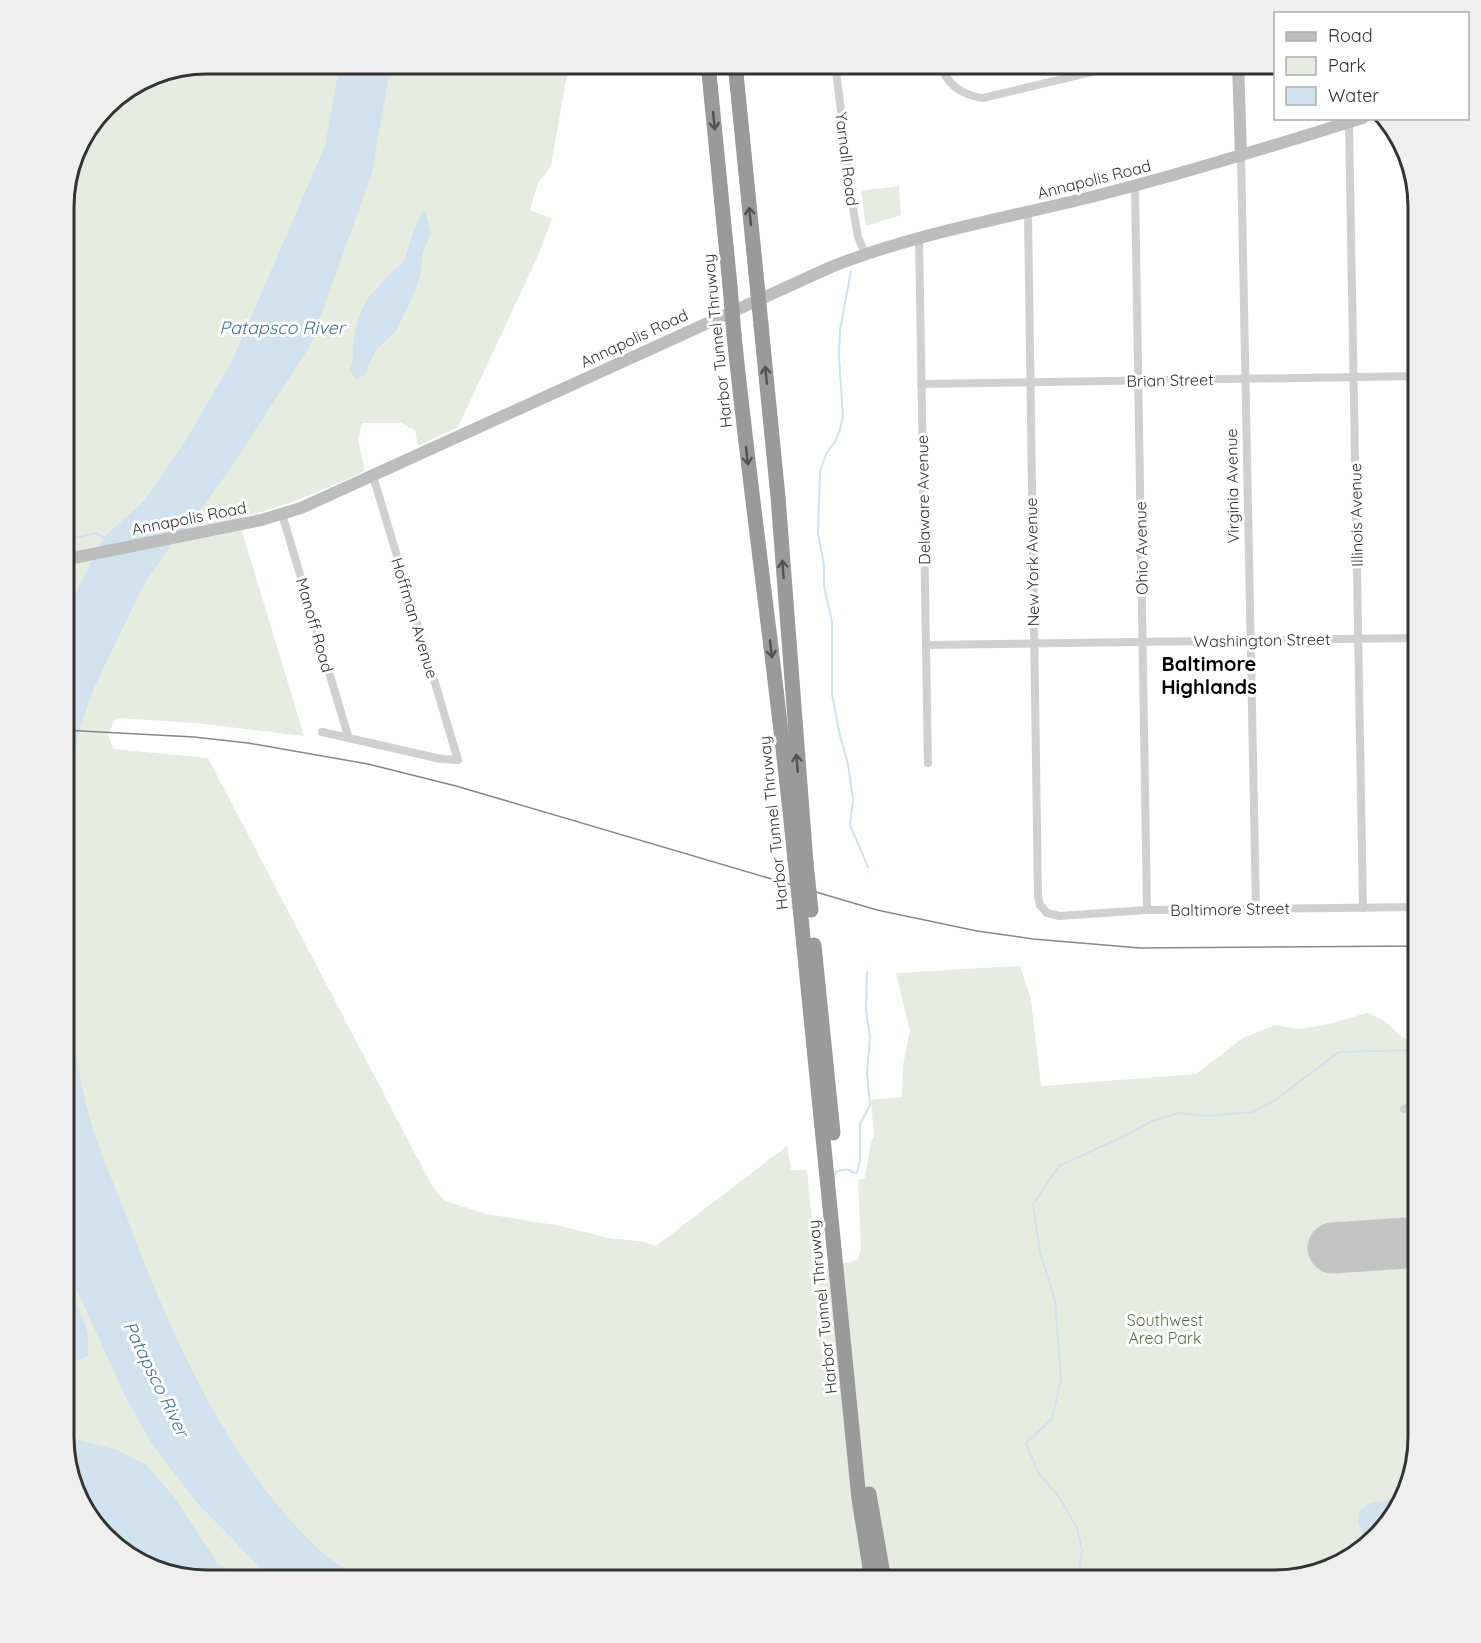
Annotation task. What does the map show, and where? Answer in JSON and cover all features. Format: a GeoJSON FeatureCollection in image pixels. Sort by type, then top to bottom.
{"type":"FeatureCollection","features":[{"type":"Feature","properties":{"kind":"highway","name":"Harbor Tunnel Thruway"},"geometry":{"type":"LineString","coordinates":[[709,74],[750,482],[778,706],[801,862],[825,1105],[859,1499],[870,1570]]}},
{"type":"Feature","properties":{"kind":"highway","name":"Harbor Tunnel Thruway"},"geometry":{"type":"LineString","coordinates":[[736,74],[778,497],[801,862]]}},
{"type":"Feature","properties":{"kind":"highway","name":"Harbor Tunnel Thruway"},"geometry":{"type":"LineString","coordinates":[[825,1105],[868,1485],[882,1570]]}},
{"type":"Feature","properties":{"kind":"main road","name":"Virginia Avenue"},"geometry":{"type":"LineString","coordinates":[[1238,74],[1241,156]]}},
{"type":"Feature","properties":{"kind":"main road","name":"Annapolis Road"},"geometry":{"type":"LineString","coordinates":[[74,558],[197,534],[282,514],[373,476],[865,253],[919,237],[1135,186],[1357,120]]}},
{"type":"Feature","properties":{"kind":"street","name":"Yarnall Road"},"geometry":{"type":"LineString","coordinates":[[837,74],[854,214],[858,237],[865,253]]}},
{"type":"Feature","properties":{"kind":"street"},"geometry":{"type":"LineString","coordinates":[[945,74],[954,87],[962,93],[983,98],[1082,74]]}},
{"type":"Feature","properties":{"kind":"street","name":"Illinois Avenue"},"geometry":{"type":"LineString","coordinates":[[1349,123],[1363,908]]}},
{"type":"Feature","properties":{"kind":"street","name":"Virginia Avenue"},"geometry":{"type":"LineString","coordinates":[[1241,156],[1256,909]]}},
{"type":"Feature","properties":{"kind":"street","name":"Ohio Avenue"},"geometry":{"type":"LineString","coordinates":[[1135,186],[1147,910]]}},
{"type":"Feature","properties":{"kind":"street","name":"New York Avenue"},"geometry":{"type":"LineString","coordinates":[[1028,213],[1038,897],[1043,910]]}},
{"type":"Feature","properties":{"kind":"street","name":"Delaware Avenue"},"geometry":{"type":"LineString","coordinates":[[919,237],[928,763]]}},
{"type":"Feature","properties":{"kind":"street","name":"Brian Street"},"geometry":{"type":"LineString","coordinates":[[921,384],[1408,376]]}},
{"type":"Feature","properties":{"kind":"street","name":"Hoffman Avenue"},"geometry":{"type":"LineString","coordinates":[[348,736],[441,759],[458,760],[373,476]]}},
{"type":"Feature","properties":{"kind":"street","name":"Manoff Road"},"geometry":{"type":"LineString","coordinates":[[282,514],[348,736]]}},
{"type":"Feature","properties":{"kind":"street","name":"Washington Street"},"geometry":{"type":"LineString","coordinates":[[926,645],[1408,638]]}},
{"type":"Feature","properties":{"kind":"street"},"geometry":{"type":"LineString","coordinates":[[322,732],[348,736]]}},
{"type":"Feature","properties":{"kind":"street","name":"Baltimore Street"},"geometry":{"type":"LineString","coordinates":[[1043,910],[1059,915],[1147,910],[1408,907]]}},
{"type":"Feature","properties":{"kind":"street"},"geometry":{"type":"LineString","coordinates":[[1404,1109],[1408,1108]]}},
{"type":"Feature","properties":{"kind":"green space","name":"Southwest Area Park"},"geometry":{"type":"Polygon","coordinates":[[[198,74],[567,74],[551,166],[538,183],[530,210],[552,219],[537,258],[458,427],[418,446],[415,430],[401,423],[362,423],[358,440],[365,471],[287,504],[238,518],[304,736],[196,723],[118,718],[108,734],[113,749],[208,758],[432,1186],[445,1201],[487,1214],[561,1226],[608,1238],[645,1242],[656,1246],[787,1146],[791,1170],[807,1170],[816,1260],[825,1268],[858,1260],[861,1249],[858,1180],[865,1178],[871,1142],[874,1137],[871,1100],[902,1097],[903,1065],[910,1031],[896,973],[1020,966],[1031,999],[1041,1086],[1196,1074],[1243,1038],[1275,1025],[1300,1029],[1325,1025],[1367,1013],[1383,1020],[1402,1037],[1408,1038],[1408,1436],[1405,1462],[1394,1495],[1385,1510],[1355,1542],[1333,1556],[1300,1567],[1274,1570],[207,1570],[181,1567],[164,1562],[133,1547],[113,1530],[91,1503],[76,1462],[74,1445],[74,198],[78,172],[87,148],[96,133],[113,113],[140,91],[181,76],[198,74]]]}},
{"type":"Feature","properties":{"kind":"green space"},"geometry":{"type":"Polygon","coordinates":[[[899,186],[901,215],[866,226],[861,191],[899,186]]]}},
{"type":"Feature","properties":{"kind":"water","name":"Patapsco River"},"geometry":{"type":"Polygon","coordinates":[[[338,74],[389,74],[372,173],[310,346],[230,469],[144,584],[93,690],[74,754],[74,596],[104,537],[144,501],[183,445],[232,361],[325,146],[338,74]]]}},
{"type":"Feature","properties":{"kind":"water"},"geometry":{"type":"Polygon","coordinates":[[[425,210],[431,233],[423,252],[420,277],[414,294],[396,331],[377,349],[365,375],[356,379],[351,372],[351,367],[359,317],[371,295],[404,260],[419,219],[425,210]]]}},
{"type":"Feature","properties":{"kind":"water","name":"Patapsco River"},"geometry":{"type":"Polygon","coordinates":[[[74,1043],[93,1130],[161,1303],[203,1392],[254,1475],[284,1513],[321,1552],[348,1570],[264,1570],[198,1504],[152,1444],[126,1398],[77,1290],[77,1304],[88,1334],[88,1356],[74,1362],[74,1043]]]}},
{"type":"Feature","properties":{"kind":"water"},"geometry":{"type":"Polygon","coordinates":[[[74,1439],[117,1450],[145,1464],[173,1495],[218,1564],[230,1570],[181,1567],[148,1556],[126,1542],[101,1517],[91,1503],[76,1462],[74,1439]]]}},
{"type":"Feature","properties":{"kind":"water"},"geometry":{"type":"Polygon","coordinates":[[[1391,1499],[1374,1524],[1363,1535],[1358,1523],[1359,1511],[1370,1503],[1391,1499]]]}},
{"type":"Feature","properties":{"kind":"waterway"},"geometry":{"type":"LineString","coordinates":[[851,271],[840,330],[839,358],[843,416],[836,440],[826,454],[820,472],[818,532],[824,566],[824,586],[832,622],[832,694],[848,764],[853,800],[850,825],[868,867]]}},
{"type":"Feature","properties":{"kind":"waterway"},"geometry":{"type":"LineString","coordinates":[[74,538],[95,533],[106,538]]}},
{"type":"Feature","properties":{"kind":"waterway"},"geometry":{"type":"LineString","coordinates":[[834,1178],[836,1172],[843,1170],[857,1173],[860,1160],[860,1124],[870,1105],[867,1073],[870,1037],[866,1010],[867,972]]}},
{"type":"Feature","properties":{"kind":"waterway"},"geometry":{"type":"LineString","coordinates":[[1079,1570],[1082,1551],[1077,1528],[1061,1500],[1038,1472],[1026,1443],[1052,1419],[1061,1379],[1055,1300],[1040,1253],[1033,1204],[1059,1166],[1152,1121],[1179,1113],[1209,1116],[1252,1112],[1274,1101],[1339,1052],[1408,1050]]}},
{"type":"Feature","properties":{"kind":"runway"},"geometry":{"type":"LineString","coordinates":[[1333,1248],[1406,1243]]}},
{"type":"Feature","properties":{"kind":"tram line"},"geometry":{"type":"LineString","coordinates":[[74,731],[194,737],[248,743],[368,764],[456,786],[877,910],[977,931],[1033,939],[1140,948],[1408,946]]}},
{"type":"Feature","properties":{"kind":"district","name":"Baltimore Highlands"},"geometry":{"type":"Point","coordinates":[1209,676]}}]}
